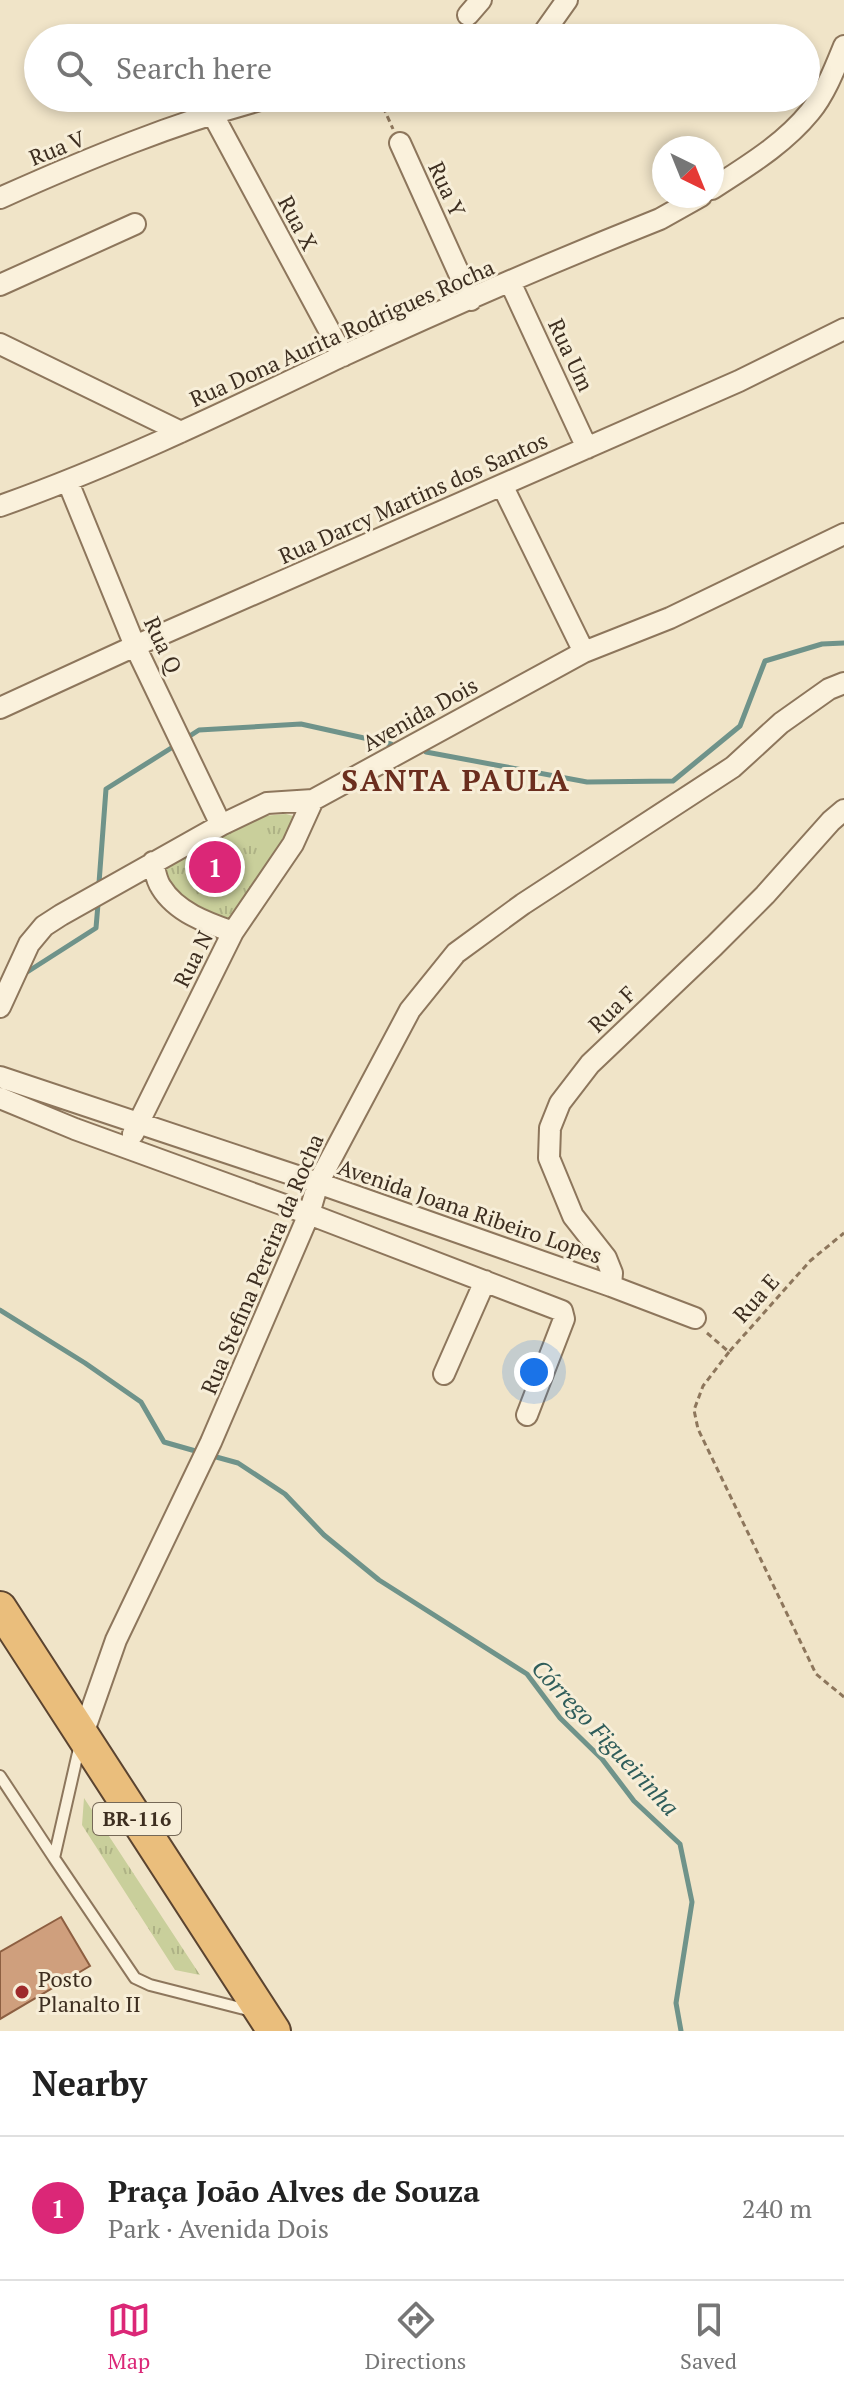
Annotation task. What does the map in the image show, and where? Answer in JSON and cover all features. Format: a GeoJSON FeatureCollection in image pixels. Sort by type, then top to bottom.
{"type":"FeatureCollection","features":[{"type":"Feature","properties":{"kind":"highway","name":"BR-116"},"geometry":{"type":"LineString","coordinates":[[0,1608],[268,2023]]}},
{"type":"Feature","properties":{"kind":"street"},"geometry":{"type":"LineString","coordinates":[[550,24],[567,0]]}},
{"type":"Feature","properties":{"kind":"street"},"geometry":{"type":"LineString","coordinates":[[820,96],[844,46]]}},
{"type":"Feature","properties":{"kind":"street","name":"Rua V"},"geometry":{"type":"LineString","coordinates":[[0,198],[60,171],[216,112]]}},
{"type":"Feature","properties":{"kind":"street"},"geometry":{"type":"LineString","coordinates":[[724,181],[761,158],[811,112]]}},
{"type":"Feature","properties":{"kind":"street","name":"Rua X"},"geometry":{"type":"LineString","coordinates":[[212,113],[343,356]]}},
{"type":"Feature","properties":{"kind":"street","name":"Rua Y"},"geometry":{"type":"LineString","coordinates":[[400,143],[471,300]]}},
{"type":"Feature","properties":{"kind":"street","name":"Rua Dona Aurita Rodrigues Rocha"},"geometry":{"type":"LineString","coordinates":[[0,506],[68,482],[343,356],[680,208]]}},
{"type":"Feature","properties":{"kind":"street"},"geometry":{"type":"LineString","coordinates":[[0,285],[135,224]]}},
{"type":"Feature","properties":{"kind":"street","name":"Rua Um"},"geometry":{"type":"LineString","coordinates":[[510,282],[587,448]]}},
{"type":"Feature","properties":{"kind":"street","name":"Rua Darcy Martins dos Santos"},"geometry":{"type":"LineString","coordinates":[[0,708],[739,381],[844,329]]}},
{"type":"Feature","properties":{"kind":"street"},"geometry":{"type":"LineString","coordinates":[[0,344],[181,432]]}},
{"type":"Feature","properties":{"kind":"street","name":"Rua Q"},"geometry":{"type":"LineString","coordinates":[[68,482],[135,646],[221,825]]}},
{"type":"Feature","properties":{"kind":"street"},"geometry":{"type":"LineString","coordinates":[[502,485],[584,652]]}},
{"type":"Feature","properties":{"kind":"street","name":"Avenida Dois"},"geometry":{"type":"LineString","coordinates":[[0,1007],[29,944],[44,926],[153,862],[267,803],[313,800],[584,652],[670,618],[844,534]]}},
{"type":"Feature","properties":{"kind":"street","name":"Rua Stefina Pereira da Rocha"},"geometry":{"type":"LineString","coordinates":[[83,1734],[116,1640],[211,1442],[309,1214],[318,1183],[410,1010],[456,953],[523,904],[733,767],[781,723],[829,689],[844,683]]}},
{"type":"Feature","properties":{"kind":"street","name":"Rua N"},"geometry":{"type":"LineString","coordinates":[[128,1147],[137,1123],[233,932],[293,844],[313,800]]}},
{"type":"Feature","properties":{"kind":"street","name":"Rua F"},"geometry":{"type":"LineString","coordinates":[[611,1286],[612,1273],[606,1258],[573,1216],[549,1158],[550,1128],[560,1103],[590,1064],[714,946],[844,810]]}},
{"type":"Feature","properties":{"kind":"street"},"geometry":{"type":"LineString","coordinates":[[153,862],[159,884],[169,898],[202,921],[233,932]]}},
{"type":"Feature","properties":{"kind":"street","name":"Avenida Joana Ribeiro Lopes"},"geometry":{"type":"LineString","coordinates":[[0,1077],[318,1183],[695,1318]]}},
{"type":"Feature","properties":{"kind":"street"},"geometry":{"type":"LineString","coordinates":[[0,1098],[75,1129],[562,1311],[564,1319],[527,1415]]}},
{"type":"Feature","properties":{"kind":"street"},"geometry":{"type":"LineString","coordinates":[[444,1374],[485,1281]]}},
{"type":"Feature","properties":{"kind":"lane"},"geometry":{"type":"LineString","coordinates":[[54,1858],[83,1734]]}},
{"type":"Feature","properties":{"kind":"lane"},"geometry":{"type":"LineString","coordinates":[[0,1776],[135,1978],[268,2023]]}},
{"type":"Feature","properties":{"kind":"path"},"geometry":{"type":"LineString","coordinates":[[386,112],[400,143]]}},
{"type":"Feature","properties":{"kind":"path","name":"Rua E"},"geometry":{"type":"LineString","coordinates":[[695,1318],[729,1352],[810,1261],[844,1233]]}},
{"type":"Feature","properties":{"kind":"path"},"geometry":{"type":"LineString","coordinates":[[729,1352],[703,1386],[694,1410],[698,1429],[816,1674],[844,1697]]}},
{"type":"Feature","properties":{"kind":"green space"},"geometry":{"type":"Polygon","coordinates":[[[263,816],[293,816],[285,841],[228,920],[206,914],[169,892],[161,863],[263,816]]]}},
{"type":"Feature","properties":{"kind":"green space"},"geometry":{"type":"Polygon","coordinates":[[[84,1798],[200,1975],[175,1970],[82,1825],[84,1798]]]}},
{"type":"Feature","properties":{"kind":"building","name":"Posto Planalto II"},"geometry":{"type":"Polygon","coordinates":[[[61,1917],[90,1966],[0,2019],[0,1952],[61,1917]]]}},
{"type":"Feature","properties":{"kind":"waterway"},"geometry":{"type":"LineString","coordinates":[[426,752],[587,782],[673,781],[740,726],[765,661],[822,644],[844,643]]}},
{"type":"Feature","properties":{"kind":"waterway"},"geometry":{"type":"LineString","coordinates":[[185,739],[199,730],[301,724],[391,744]]}},
{"type":"Feature","properties":{"kind":"waterway"},"geometry":{"type":"LineString","coordinates":[[99,883],[106,789],[176,745]]}},
{"type":"Feature","properties":{"kind":"waterway"},"geometry":{"type":"LineString","coordinates":[[24,974],[96,928],[98,904]]}},
{"type":"Feature","properties":{"kind":"waterway","name":"Córrego Figueirinha"},"geometry":{"type":"LineString","coordinates":[[0,1310],[141,1402],[164,1442],[199,1452]]}},
{"type":"Feature","properties":{"kind":"waterway","name":"Córrego Figueirinha"},"geometry":{"type":"LineString","coordinates":[[209,1455],[238,1463],[285,1494],[324,1535],[379,1580],[527,1674],[560,1718],[602,1759],[634,1801],[680,1844],[692,1902],[676,2003],[681,2031]]}},
{"type":"Feature","properties":{"kind":"place","name":"Praça João Alves de Souza"},"geometry":{"type":"Point","coordinates":[215,867]}},
{"type":"Feature","properties":{"kind":"place","name":"Posto Planalto II"},"geometry":{"type":"Point","coordinates":[22,1992]}},
{"type":"Feature","properties":{"kind":"district","name":"SANTA PAULA"},"geometry":{"type":"Point","coordinates":[456,781]}}]}
